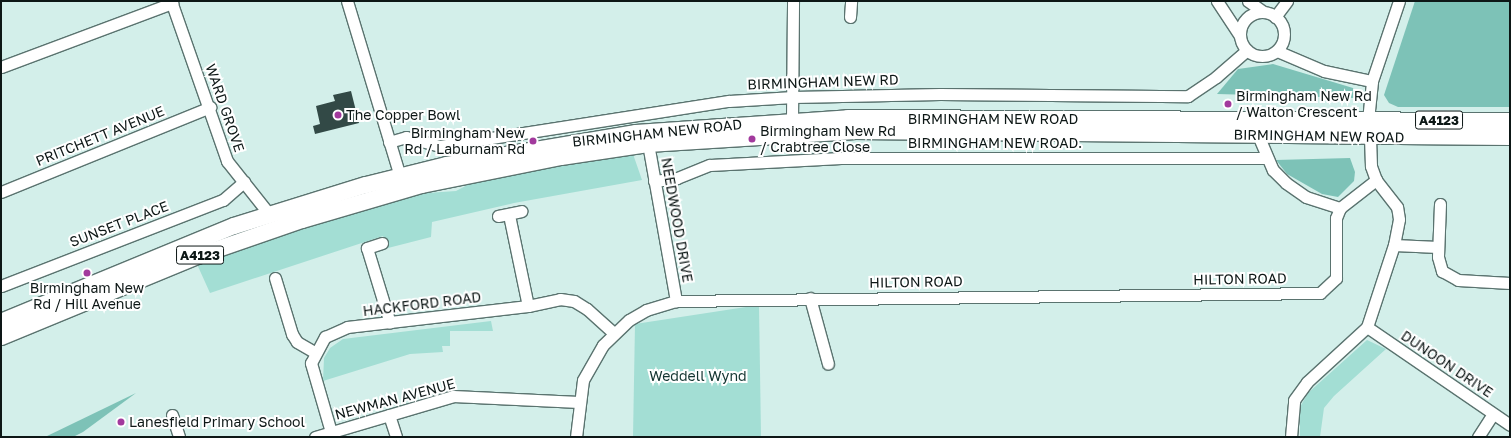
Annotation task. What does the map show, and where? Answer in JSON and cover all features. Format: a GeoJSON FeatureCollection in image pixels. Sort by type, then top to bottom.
{"type":"FeatureCollection","features":[{"type":"Feature","properties":{"kind":"highway","name":"BIRMINGHAM NEW ROAD"},"geometry":{"type":"LineString","coordinates":[[648,138],[792,120],[1331,122],[1368,120],[1510,120]]}},
{"type":"Feature","properties":{"kind":"highway"},"geometry":{"type":"LineString","coordinates":[[1368,120],[1370,137]]}},
{"type":"Feature","properties":{"kind":"highway","name":"BIRMINGHAM NEW ROAD"},"geometry":{"type":"LineString","coordinates":[[1,322],[169,252],[402,183],[558,144],[648,138],[856,131],[1370,137],[1510,137]]}},
{"type":"Feature","properties":{"kind":"highway","name":"BIRMINGHAM NEW ROAD"},"geometry":{"type":"LineString","coordinates":[[1,336],[198,256],[272,222]]}},
{"type":"Feature","properties":{"kind":"street"},"geometry":{"type":"LineString","coordinates":[[347,1],[402,183]]}},
{"type":"Feature","properties":{"kind":"street"},"geometry":{"type":"LineString","coordinates":[[792,120],[793,1]]}},
{"type":"Feature","properties":{"kind":"street"},"geometry":{"type":"LineString","coordinates":[[850,17],[851,1]]}},
{"type":"Feature","properties":{"kind":"street"},"geometry":{"type":"LineString","coordinates":[[1217,1],[1235,23],[1246,50],[1262,56],[1276,51],[1324,71],[1372,81]]}},
{"type":"Feature","properties":{"kind":"street"},"geometry":{"type":"LineString","coordinates":[[1248,1],[1264,12],[1275,17],[1284,35],[1276,51]]}},
{"type":"Feature","properties":{"kind":"street"},"geometry":{"type":"LineString","coordinates":[[1275,17],[1287,1]]}},
{"type":"Feature","properties":{"kind":"street"},"geometry":{"type":"LineString","coordinates":[[1368,120],[1372,81],[1399,1]]}},
{"type":"Feature","properties":{"kind":"street"},"geometry":{"type":"LineString","coordinates":[[1,67],[172,2]]}},
{"type":"Feature","properties":{"kind":"street","name":"WARD GROVE"},"geometry":{"type":"LineString","coordinates":[[172,2],[210,107],[227,161],[244,182],[272,222]]}},
{"type":"Feature","properties":{"kind":"street"},"geometry":{"type":"LineString","coordinates":[[1240,36],[1247,18],[1264,12]]}},
{"type":"Feature","properties":{"kind":"street","name":"BIRMINGHAM NEW RD"},"geometry":{"type":"LineString","coordinates":[[389,142],[406,137],[440,146],[728,101],[793,97],[940,94],[1188,96],[1216,78],[1246,50]]}},
{"type":"Feature","properties":{"kind":"street","name":"PRITCHETT AVENUE"},"geometry":{"type":"LineString","coordinates":[[1,192],[210,107]]}},
{"type":"Feature","properties":{"kind":"street"},"geometry":{"type":"LineString","coordinates":[[1258,135],[1273,170],[1296,191],[1340,208],[1376,180]]}},
{"type":"Feature","properties":{"kind":"street"},"geometry":{"type":"LineString","coordinates":[[1292,437],[1294,400],[1300,389],[1367,327],[1394,246],[1399,219],[1397,206],[1376,180],[1371,166],[1370,137]]}},
{"type":"Feature","properties":{"kind":"street","name":"NEEDWOOD DRIVE"},"geometry":{"type":"LineString","coordinates":[[648,138],[654,181],[676,301]]}},
{"type":"Feature","properties":{"kind":"street","name":"BIRMINGHAM NEW ROAD."},"geometry":{"type":"LineString","coordinates":[[654,181],[677,178],[710,165],[841,158],[1267,158]]}},
{"type":"Feature","properties":{"kind":"street","name":"SUNSET PLACE"},"geometry":{"type":"LineString","coordinates":[[1,286],[223,200],[244,182]]}},
{"type":"Feature","properties":{"kind":"street"},"geometry":{"type":"LineString","coordinates":[[1440,204],[1438,247],[1439,266],[1452,278],[1510,283]]}},
{"type":"Feature","properties":{"kind":"street","name":"HILTON ROAD"},"geometry":{"type":"LineString","coordinates":[[576,437],[579,402],[583,380],[592,362],[614,333],[646,310],[676,301],[810,298],[1320,294],[1336,278],[1336,218],[1340,208]]}},
{"type":"Feature","properties":{"kind":"street"},"geometry":{"type":"LineString","coordinates":[[498,216],[509,215],[521,211]]}},
{"type":"Feature","properties":{"kind":"street"},"geometry":{"type":"LineString","coordinates":[[509,215],[528,306]]}},
{"type":"Feature","properties":{"kind":"street"},"geometry":{"type":"LineString","coordinates":[[382,243],[367,248],[390,323]]}},
{"type":"Feature","properties":{"kind":"street"},"geometry":{"type":"LineString","coordinates":[[1394,246],[1438,247]]}},
{"type":"Feature","properties":{"kind":"street"},"geometry":{"type":"LineString","coordinates":[[275,278],[292,334],[297,342],[314,352],[312,373],[331,432]]}},
{"type":"Feature","properties":{"kind":"street","name":"HACKFORD ROAD"},"geometry":{"type":"LineString","coordinates":[[314,352],[325,337],[346,327],[528,306],[560,298],[574,301],[614,333]]}},
{"type":"Feature","properties":{"kind":"street"},"geometry":{"type":"LineString","coordinates":[[810,298],[828,364]]}},
{"type":"Feature","properties":{"kind":"street","name":"DUNOON DRIVE"},"geometry":{"type":"LineString","coordinates":[[1367,327],[1510,425]]}},
{"type":"Feature","properties":{"kind":"street","name":"NEWMAN AVENUE"},"geometry":{"type":"LineString","coordinates":[[315,437],[453,396],[579,402]]}},
{"type":"Feature","properties":{"kind":"street"},"geometry":{"type":"LineString","coordinates":[[1478,437],[1493,414]]}},
{"type":"Feature","properties":{"kind":"street"},"geometry":{"type":"LineString","coordinates":[[172,415],[179,437]]}},
{"type":"Feature","properties":{"kind":"street"},"geometry":{"type":"LineString","coordinates":[[389,415],[396,437]]}},
{"type":"Feature","properties":{"kind":"green space"},"geometry":{"type":"Polygon","coordinates":[[[1415,1],[1510,1],[1510,107],[1398,107],[1389,103],[1384,95],[1415,1]]]}},
{"type":"Feature","properties":{"kind":"green space"},"geometry":{"type":"Polygon","coordinates":[[[1273,64],[1353,88],[1356,98],[1217,94],[1238,69],[1273,64]]]}},
{"type":"Feature","properties":{"kind":"green space"},"geometry":{"type":"Polygon","coordinates":[[[633,154],[642,180],[514,203],[432,222],[431,237],[388,248],[383,236],[210,293],[196,262],[413,194],[456,191],[477,180],[633,154]]]}},
{"type":"Feature","properties":{"kind":"green space"},"geometry":{"type":"Polygon","coordinates":[[[1350,158],[1355,172],[1354,181],[1338,197],[1322,194],[1287,174],[1276,160],[1350,158]]]}},
{"type":"Feature","properties":{"kind":"green space","name":"Weddell Wynd"},"geometry":{"type":"Polygon","coordinates":[[[759,305],[761,437],[633,437],[635,324],[759,305]]]}},
{"type":"Feature","properties":{"kind":"green space"},"geometry":{"type":"Polygon","coordinates":[[[491,321],[493,331],[450,331],[450,346],[442,346],[443,352],[410,354],[323,381],[324,358],[330,348],[343,339],[491,321]]]}},
{"type":"Feature","properties":{"kind":"green space"},"geometry":{"type":"Polygon","coordinates":[[[1367,340],[1386,349],[1334,396],[1324,408],[1320,437],[1300,437],[1300,407],[1308,393],[1367,340]]]}},
{"type":"Feature","properties":{"kind":"green space"},"geometry":{"type":"Polygon","coordinates":[[[136,393],[83,432],[73,437],[45,437],[136,393]]]}},
{"type":"Feature","properties":{"kind":"building","name":"The Copper Bowl"},"geometry":{"type":"Polygon","coordinates":[[[351,91],[359,123],[315,134],[313,126],[320,124],[316,106],[335,101],[333,95],[351,91]]]}},
{"type":"Feature","properties":{"kind":"place","name":"Birmingham New Rd / Walton Crescent"},"geometry":{"type":"Point","coordinates":[1228,104]}},
{"type":"Feature","properties":{"kind":"place","name":"The Copper Bowl"},"geometry":{"type":"Point","coordinates":[338,115]}},
{"type":"Feature","properties":{"kind":"place","name":"Birmingham New Rd / Crabtree Close"},"geometry":{"type":"Point","coordinates":[752,139]}},
{"type":"Feature","properties":{"kind":"place","name":"Birmingham New Rd / Laburnam Rd"},"geometry":{"type":"Point","coordinates":[533,141]}},
{"type":"Feature","properties":{"kind":"place","name":"Birmingham New Rd / Hill Avenue"},"geometry":{"type":"Point","coordinates":[87,273]}},
{"type":"Feature","properties":{"kind":"place","name":"Lanesfield Primary School"},"geometry":{"type":"Point","coordinates":[121,422]}}]}
